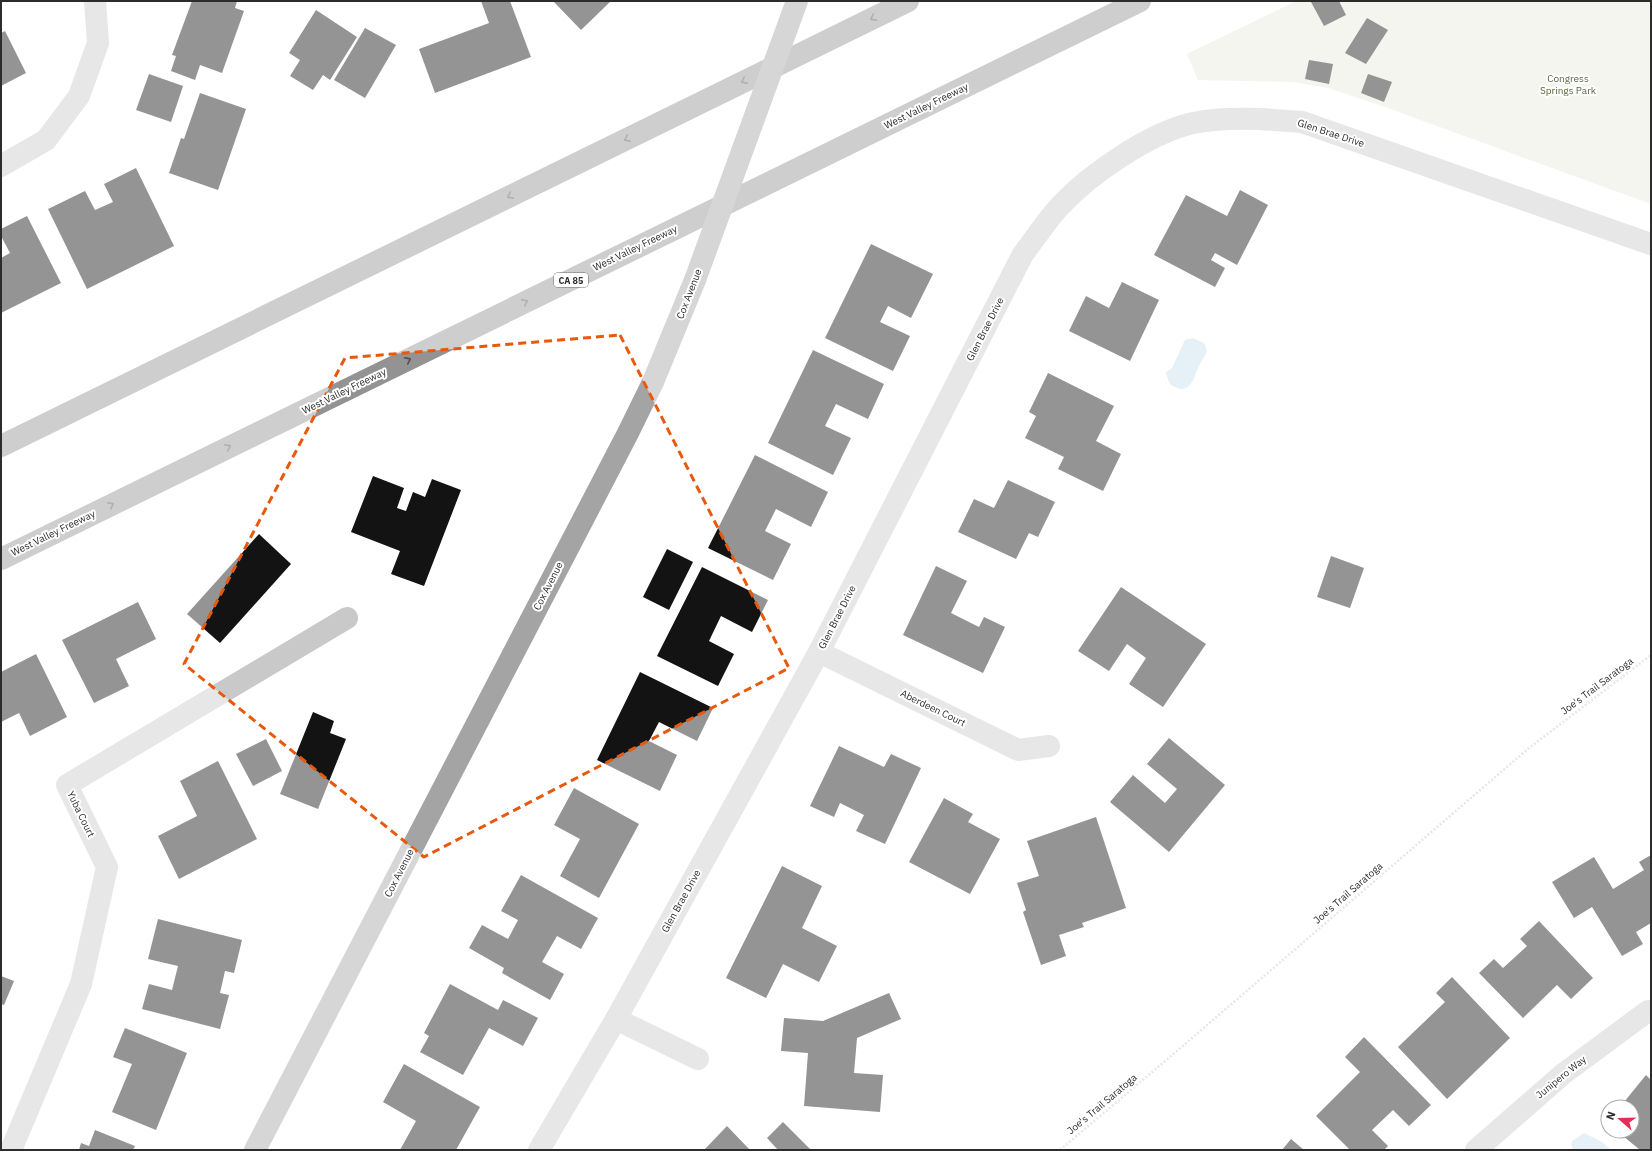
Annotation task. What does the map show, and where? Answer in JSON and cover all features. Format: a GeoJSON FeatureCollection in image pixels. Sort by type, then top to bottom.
{"type":"FeatureCollection","features":[{"type":"Feature","properties":{"kind":"highway"},"geometry":{"type":"LineString","coordinates":[[1,446],[908,1]]}},
{"type":"Feature","properties":{"kind":"highway","name":"West Valley Freeway"},"geometry":{"type":"LineString","coordinates":[[1,559],[1140,1]]}},
{"type":"Feature","properties":{"kind":"main road","name":"Cox Avenue"},"geometry":{"type":"LineString","coordinates":[[255,1150],[653,382],[695,280],[797,1]]}},
{"type":"Feature","properties":{"kind":"street"},"geometry":{"type":"LineString","coordinates":[[1,166],[46,140],[79,96],[98,43],[95,1]]}},
{"type":"Feature","properties":{"kind":"street","name":"Glen Brae Drive"},"geometry":{"type":"LineString","coordinates":[[539,1150],[616,1019],[819,652],[1023,254],[1060,206],[1101,169],[1156,136],[1192,123],[1227,119],[1262,118],[1302,122],[1651,244]]}},
{"type":"Feature","properties":{"kind":"street","name":"Yuba Court"},"geometry":{"type":"LineString","coordinates":[[11,1150],[81,984],[107,867],[67,785],[347,618]]}},
{"type":"Feature","properties":{"kind":"street","name":"Aberdeen Court"},"geometry":{"type":"LineString","coordinates":[[819,652],[1018,750],[1049,746]]}},
{"type":"Feature","properties":{"kind":"street","name":"Junipero Way"},"geometry":{"type":"LineString","coordinates":[[1476,1150],[1563,1074],[1648,1010],[1651,1011]]}},
{"type":"Feature","properties":{"kind":"street"},"geometry":{"type":"LineString","coordinates":[[616,1019],[698,1059]]}},
{"type":"Feature","properties":{"kind":"path","name":"Joe's Trail Saratoga"},"geometry":{"type":"LineString","coordinates":[[1060,1150],[1529,748],[1651,655]]}},
{"type":"Feature","properties":{"kind":"highlighted area"},"geometry":{"type":"Polygon","coordinates":[[[620,335],[789,668],[424,857],[184,664],[345,358],[620,335]]]}},
{"type":"Feature","properties":{"kind":"green space","name":"Congress Springs Park"},"geometry":{"type":"Polygon","coordinates":[[[1296,1],[1651,1],[1651,204],[1385,107],[1328,88],[1293,82],[1198,80],[1187,54],[1296,1]]]}},
{"type":"Feature","properties":{"kind":"water"},"geometry":{"type":"Polygon","coordinates":[[[1193,338],[1204,343],[1206,353],[1190,385],[1181,389],[1171,385],[1166,372],[1172,368],[1185,340],[1193,338]]]}},
{"type":"Feature","properties":{"kind":"water"},"geometry":{"type":"Polygon","coordinates":[[[1584,1133],[1602,1142],[1611,1150],[1573,1150],[1571,1144],[1572,1141],[1584,1133]]]}},
{"type":"Feature","properties":{"kind":"building"},"geometry":{"type":"Polygon","coordinates":[[[192,1],[237,1],[235,8],[244,11],[222,73],[200,65],[195,80],[171,71],[176,56],[172,55],[192,1]]]}},
{"type":"Feature","properties":{"kind":"building"},"geometry":{"type":"Polygon","coordinates":[[[481,1],[510,1],[531,57],[435,93],[419,49],[489,23],[481,1]]]}},
{"type":"Feature","properties":{"kind":"building"},"geometry":{"type":"Polygon","coordinates":[[[553,1],[611,1],[581,30],[553,1]]]}},
{"type":"Feature","properties":{"kind":"building"},"geometry":{"type":"Polygon","coordinates":[[[1339,1],[1346,15],[1324,26],[1311,2],[1339,1]]]}},
{"type":"Feature","properties":{"kind":"building"},"geometry":{"type":"Polygon","coordinates":[[[316,10],[357,37],[330,80],[323,75],[313,90],[290,76],[300,60],[289,53],[316,10]]]}},
{"type":"Feature","properties":{"kind":"building"},"geometry":{"type":"Polygon","coordinates":[[[1367,18],[1388,30],[1366,64],[1345,53],[1367,18]]]}},
{"type":"Feature","properties":{"kind":"building"},"geometry":{"type":"Polygon","coordinates":[[[365,28],[396,45],[365,98],[334,80],[365,28]]]}},
{"type":"Feature","properties":{"kind":"building"},"geometry":{"type":"Polygon","coordinates":[[[5,31],[26,73],[1,86],[1,33],[5,31]]]}},
{"type":"Feature","properties":{"kind":"building"},"geometry":{"type":"Polygon","coordinates":[[[1309,60],[1333,64],[1329,84],[1305,79],[1309,60]]]}},
{"type":"Feature","properties":{"kind":"building"},"geometry":{"type":"Polygon","coordinates":[[[149,74],[183,86],[171,122],[136,110],[149,74]]]}},
{"type":"Feature","properties":{"kind":"building"},"geometry":{"type":"Polygon","coordinates":[[[1368,74],[1392,82],[1384,102],[1361,93],[1368,74]]]}},
{"type":"Feature","properties":{"kind":"building"},"geometry":{"type":"Polygon","coordinates":[[[200,93],[246,109],[218,190],[169,173],[181,138],[184,139],[200,93]]]}},
{"type":"Feature","properties":{"kind":"building"},"geometry":{"type":"Polygon","coordinates":[[[136,168],[174,246],[87,289],[48,209],[85,191],[95,210],[113,202],[104,184],[136,168]]]}},
{"type":"Feature","properties":{"kind":"building"},"geometry":{"type":"Polygon","coordinates":[[[1240,190],[1268,205],[1237,265],[1215,253],[1211,260],[1225,268],[1215,287],[1154,255],[1186,195],[1227,216],[1240,190]]]}},
{"type":"Feature","properties":{"kind":"building"},"geometry":{"type":"Polygon","coordinates":[[[27,216],[61,283],[1,313],[1,258],[10,253],[1,236],[1,229],[27,216]]]}},
{"type":"Feature","properties":{"kind":"building"},"geometry":{"type":"Polygon","coordinates":[[[871,244],[933,274],[911,318],[888,306],[880,322],[910,336],[893,371],[825,338],[871,244]]]}},
{"type":"Feature","properties":{"kind":"building"},"geometry":{"type":"Polygon","coordinates":[[[1122,282],[1159,300],[1130,361],[1069,331],[1086,296],[1109,308],[1122,282]]]}},
{"type":"Feature","properties":{"kind":"building"},"geometry":{"type":"Polygon","coordinates":[[[813,350],[884,384],[868,419],[836,404],[825,426],[851,438],[833,475],[768,443],[813,350]]]}},
{"type":"Feature","properties":{"kind":"building"},"geometry":{"type":"Polygon","coordinates":[[[1048,373],[1114,406],[1096,441],[1121,454],[1103,491],[1058,469],[1064,457],[1025,438],[1036,416],[1029,412],[1048,373]]]}},
{"type":"Feature","properties":{"kind":"building"},"geometry":{"type":"Polygon","coordinates":[[[755,455],[828,492],[811,527],[776,509],[765,531],[791,544],[773,580],[708,548],[755,455]]]}},
{"type":"Feature","properties":{"kind":"building"},"geometry":{"type":"Polygon","coordinates":[[[373,476],[404,488],[397,508],[406,511],[413,492],[425,497],[432,479],[461,490],[424,586],[391,574],[400,551],[351,532],[373,476]]]}},
{"type":"Feature","properties":{"kind":"building"},"geometry":{"type":"Polygon","coordinates":[[[1008,480],[1055,502],[1038,537],[1029,533],[1016,559],[958,532],[974,499],[994,508],[1008,480]]]}},
{"type":"Feature","properties":{"kind":"building"},"geometry":{"type":"Polygon","coordinates":[[[259,534],[291,564],[220,643],[187,614],[259,534]]]}},
{"type":"Feature","properties":{"kind":"building"},"geometry":{"type":"Polygon","coordinates":[[[667,549],[693,562],[669,610],[643,597],[667,549]]]}},
{"type":"Feature","properties":{"kind":"building"},"geometry":{"type":"Polygon","coordinates":[[[1331,556],[1364,568],[1350,608],[1317,597],[1331,556]]]}},
{"type":"Feature","properties":{"kind":"building"},"geometry":{"type":"Polygon","coordinates":[[[936,566],[967,581],[951,613],[979,627],[984,617],[1005,627],[983,673],[903,635],[936,566]]]}},
{"type":"Feature","properties":{"kind":"building"},"geometry":{"type":"Polygon","coordinates":[[[702,567],[768,600],[752,632],[721,616],[709,641],[734,654],[718,686],[657,656],[702,567]]]}},
{"type":"Feature","properties":{"kind":"building"},"geometry":{"type":"Polygon","coordinates":[[[1121,587],[1206,644],[1163,707],[1129,684],[1146,658],[1127,644],[1109,671],[1078,651],[1121,587]]]}},
{"type":"Feature","properties":{"kind":"building"},"geometry":{"type":"Polygon","coordinates":[[[138,602],[156,639],[116,659],[129,686],[94,703],[62,640],[138,602]]]}},
{"type":"Feature","properties":{"kind":"building"},"geometry":{"type":"Polygon","coordinates":[[[36,654],[67,717],[30,736],[19,713],[1,722],[1,672],[36,654]]]}},
{"type":"Feature","properties":{"kind":"building"},"geometry":{"type":"Polygon","coordinates":[[[640,672],[713,708],[697,741],[659,722],[649,741],[677,755],[660,791],[597,760],[640,672]]]}},
{"type":"Feature","properties":{"kind":"building"},"geometry":{"type":"Polygon","coordinates":[[[313,712],[334,721],[330,733],[346,739],[318,809],[280,794],[313,712]]]}},
{"type":"Feature","properties":{"kind":"building"},"geometry":{"type":"Polygon","coordinates":[[[1169,738],[1225,785],[1169,852],[1110,802],[1133,775],[1165,803],[1177,789],[1147,764],[1169,738]]]}},
{"type":"Feature","properties":{"kind":"building"},"geometry":{"type":"Polygon","coordinates":[[[266,739],[282,771],[253,786],[236,754],[266,739]]]}},
{"type":"Feature","properties":{"kind":"building"},"geometry":{"type":"Polygon","coordinates":[[[839,746],[884,767],[891,754],[921,768],[885,844],[856,831],[864,815],[840,803],[834,817],[810,806],[839,746]]]}},
{"type":"Feature","properties":{"kind":"building"},"geometry":{"type":"Polygon","coordinates":[[[218,761],[257,839],[179,879],[158,836],[197,816],[180,781],[218,761]]]}},
{"type":"Feature","properties":{"kind":"building"},"geometry":{"type":"Polygon","coordinates":[[[574,788],[639,824],[599,898],[560,876],[580,839],[554,825],[574,788]]]}},
{"type":"Feature","properties":{"kind":"building"},"geometry":{"type":"Polygon","coordinates":[[[944,798],[973,814],[968,822],[1000,839],[970,894],[909,862],[944,798]]]}},
{"type":"Feature","properties":{"kind":"building"},"geometry":{"type":"Polygon","coordinates":[[[1096,817],[1126,908],[1082,923],[1084,927],[1059,935],[1066,956],[1041,965],[1023,912],[1026,910],[1017,883],[1039,876],[1027,841],[1096,817]]]}},
{"type":"Feature","properties":{"kind":"building"},"geometry":{"type":"Polygon","coordinates":[[[1651,855],[1651,923],[1636,932],[1643,944],[1622,956],[1592,907],[1574,918],[1552,882],[1594,857],[1613,889],[1644,870],[1639,862],[1651,855]]]}},
{"type":"Feature","properties":{"kind":"building"},"geometry":{"type":"Polygon","coordinates":[[[782,866],[822,886],[802,928],[837,946],[819,982],[783,964],[766,998],[726,978],[782,866]]]}},
{"type":"Feature","properties":{"kind":"building"},"geometry":{"type":"Polygon","coordinates":[[[521,875],[598,918],[581,949],[557,936],[542,962],[564,974],[550,1000],[502,973],[504,968],[469,948],[482,925],[508,939],[518,920],[501,911],[521,875]]]}},
{"type":"Feature","properties":{"kind":"building"},"geometry":{"type":"Polygon","coordinates":[[[158,919],[242,940],[234,973],[225,971],[220,993],[229,995],[220,1029],[142,1009],[149,984],[172,990],[178,966],[148,959],[158,919]]]}},
{"type":"Feature","properties":{"kind":"building"},"geometry":{"type":"Polygon","coordinates":[[[1539,921],[1593,978],[1571,999],[1557,985],[1523,1018],[1479,973],[1494,959],[1503,968],[1527,946],[1520,939],[1539,921]]]}},
{"type":"Feature","properties":{"kind":"building"},"geometry":{"type":"Polygon","coordinates":[[[1,976],[14,981],[4,1005],[1,1004],[1,976]]]}},
{"type":"Feature","properties":{"kind":"building"},"geometry":{"type":"Polygon","coordinates":[[[1452,977],[1510,1038],[1447,1099],[1398,1047],[1445,1002],[1436,993],[1452,977]]]}},
{"type":"Feature","properties":{"kind":"building"},"geometry":{"type":"Polygon","coordinates":[[[450,984],[498,1010],[503,1000],[538,1018],[523,1046],[489,1028],[463,1075],[420,1052],[429,1036],[424,1033],[450,984]]]}},
{"type":"Feature","properties":{"kind":"building"},"geometry":{"type":"Polygon","coordinates":[[[889,993],[901,1019],[857,1038],[854,1073],[883,1075],[880,1112],[804,1106],[808,1053],[781,1051],[784,1018],[823,1021],[889,993]]]}},
{"type":"Feature","properties":{"kind":"building"},"geometry":{"type":"Polygon","coordinates":[[[125,1028],[187,1053],[156,1130],[112,1112],[132,1064],[113,1057],[125,1028]]]}},
{"type":"Feature","properties":{"kind":"building"},"geometry":{"type":"Polygon","coordinates":[[[1364,1037],[1431,1105],[1409,1126],[1393,1110],[1372,1130],[1388,1146],[1384,1150],[1350,1150],[1316,1116],[1360,1072],[1345,1057],[1364,1037]]]}},
{"type":"Feature","properties":{"kind":"building"},"geometry":{"type":"Polygon","coordinates":[[[404,1064],[480,1107],[456,1150],[400,1150],[416,1121],[383,1102],[404,1064]]]}},
{"type":"Feature","properties":{"kind":"building"},"geometry":{"type":"Polygon","coordinates":[[[1646,1075],[1651,1080],[1651,1150],[1640,1150],[1627,1139],[1640,1139],[1640,1099],[1626,1099],[1646,1075]]]}},
{"type":"Feature","properties":{"kind":"building"},"geometry":{"type":"Polygon","coordinates":[[[783,1122],[811,1150],[778,1150],[767,1138],[783,1122]]]}},
{"type":"Feature","properties":{"kind":"building"},"geometry":{"type":"Polygon","coordinates":[[[727,1126],[750,1150],[705,1149],[727,1126]]]}},
{"type":"Feature","properties":{"kind":"building"},"geometry":{"type":"Polygon","coordinates":[[[95,1130],[135,1146],[133,1150],[79,1150],[81,1143],[89,1146],[95,1130]]]}},
{"type":"Feature","properties":{"kind":"building"},"geometry":{"type":"Polygon","coordinates":[[[1291,1139],[1304,1150],[1282,1150],[1291,1139]]]}}]}
